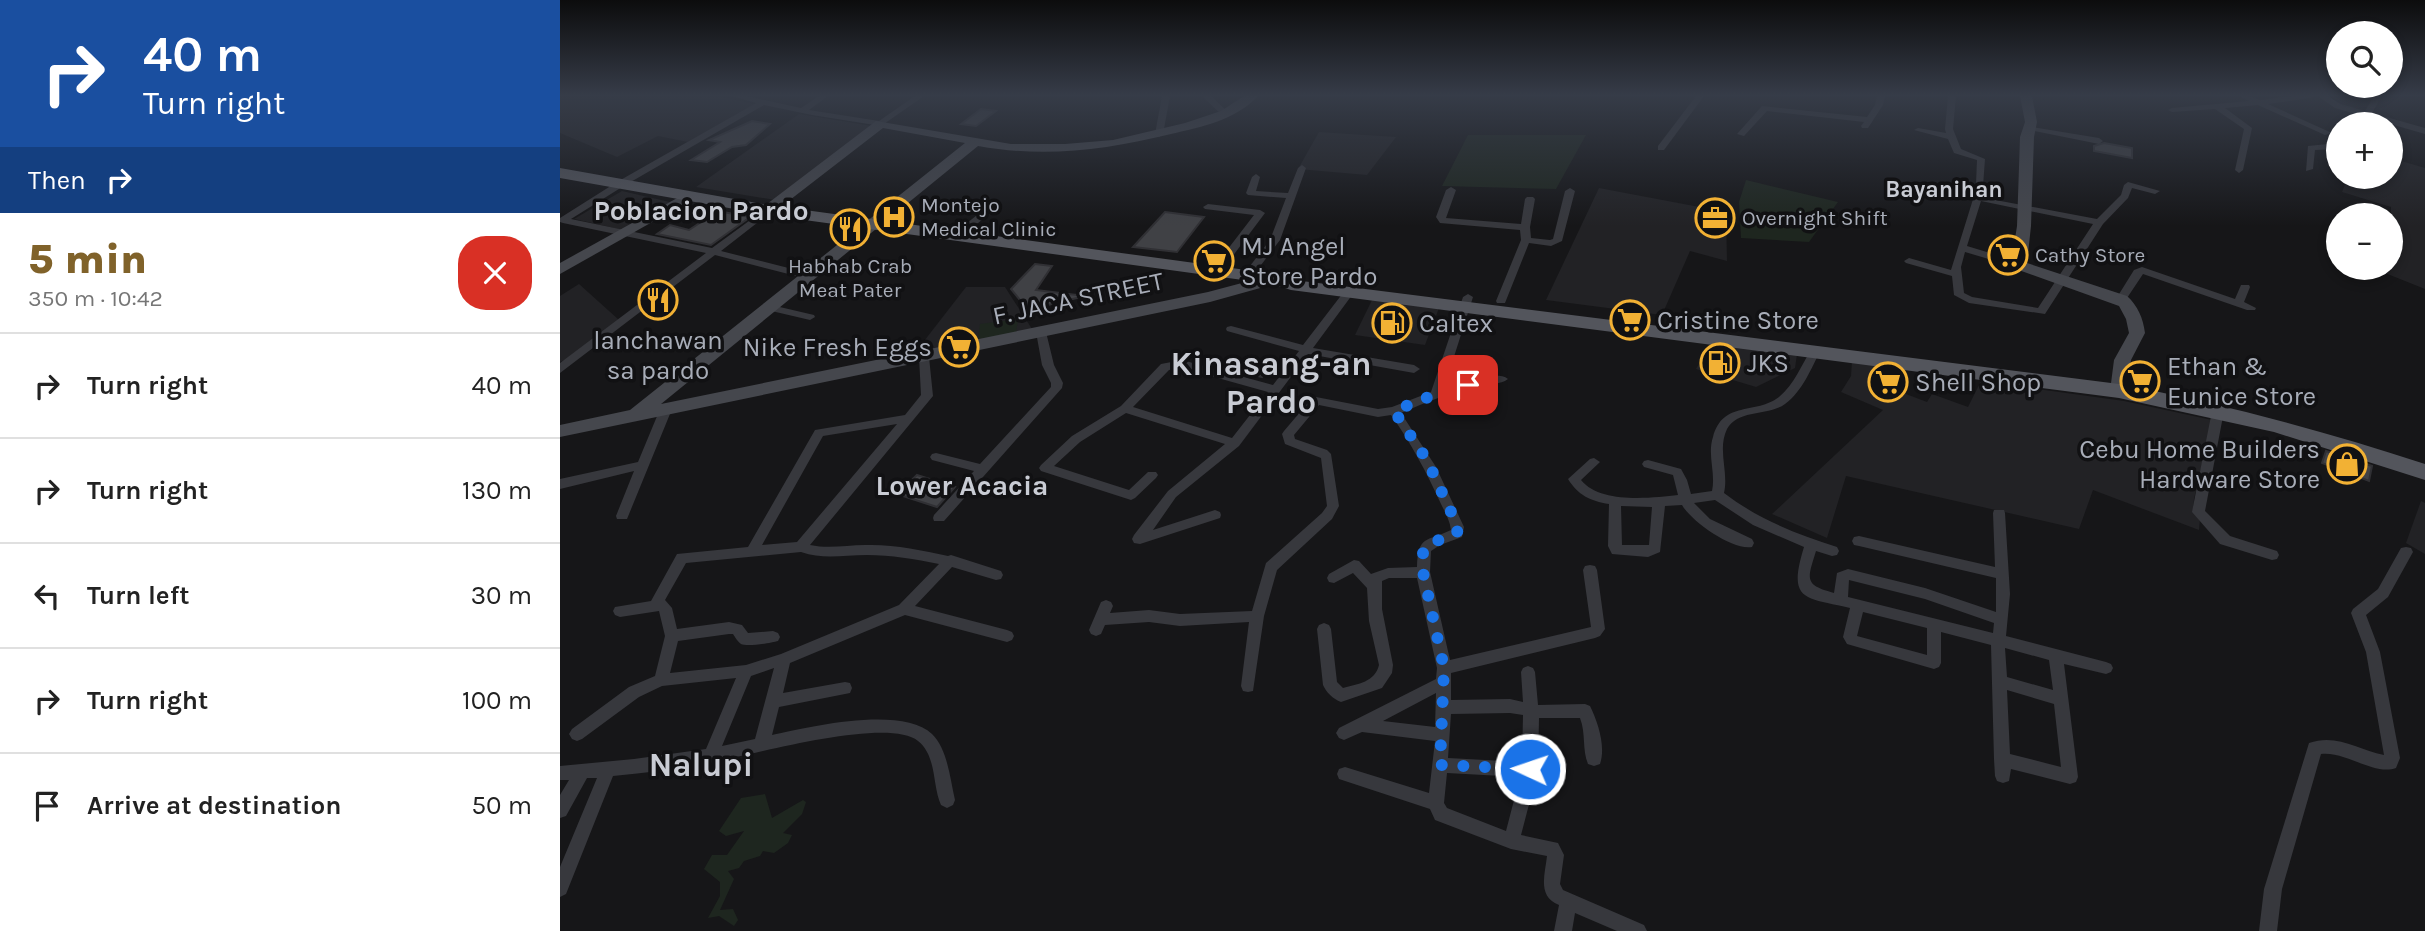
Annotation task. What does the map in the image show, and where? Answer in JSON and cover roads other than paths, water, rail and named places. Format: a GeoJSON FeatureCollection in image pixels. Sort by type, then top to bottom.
{"type":"FeatureCollection","features":[{"type":"Feature","properties":{"kind":"main road"},"geometry":{"type":"LineString","coordinates":[[560,173],[768,210],[1276,279],[1291,285],[1467,302],[1501,301],[2213,399],[2283,417],[2425,461]]}},
{"type":"Feature","properties":{"kind":"main road"},"geometry":{"type":"LineString","coordinates":[[1276,279],[1300,275],[1467,302],[1816,351],[2118,386],[2345,445],[2425,472]]}},
{"type":"Feature","properties":{"kind":"street"},"geometry":{"type":"LineString","coordinates":[[694,139],[563,220],[715,252],[808,276]]}},
{"type":"Feature","properties":{"kind":"street"},"geometry":{"type":"LineString","coordinates":[[560,369],[861,139]]}},
{"type":"Feature","properties":{"kind":"street"},"geometry":{"type":"LineString","coordinates":[[967,139],[1011,148],[1050,150],[1134,139]]}},
{"type":"Feature","properties":{"kind":"street"},"geometry":{"type":"LineString","coordinates":[[1661,148],[1667,139]]}},
{"type":"Feature","properties":{"kind":"street"},"geometry":{"type":"LineString","coordinates":[[1953,139],[1956,149],[1981,159],[1980,184]]}},
{"type":"Feature","properties":{"kind":"street"},"geometry":{"type":"LineString","coordinates":[[2019,265],[2028,139]]}},
{"type":"Feature","properties":{"kind":"street"},"geometry":{"type":"LineString","coordinates":[[2091,139],[2099,141]]}},
{"type":"Feature","properties":{"kind":"street"},"geometry":{"type":"LineString","coordinates":[[2239,170],[2246,139]]}},
{"type":"Feature","properties":{"kind":"street"},"geometry":{"type":"LineString","coordinates":[[636,415],[976,141]]}},
{"type":"Feature","properties":{"kind":"street"},"geometry":{"type":"LineString","coordinates":[[2309,169],[2311,148],[2326,147]]}},
{"type":"Feature","properties":{"kind":"street"},"geometry":{"type":"LineString","coordinates":[[1248,275],[1275,240],[1302,168]]}},
{"type":"Feature","properties":{"kind":"street"},"geometry":{"type":"LineString","coordinates":[[1256,177],[1251,193],[1291,196]]}},
{"type":"Feature","properties":{"kind":"street"},"geometry":{"type":"LineString","coordinates":[[2099,222],[1977,198],[1956,274],[1959,295],[1963,299],[2037,312],[2045,310],[2099,222],[2125,197],[2129,186],[2155,191]]}},
{"type":"Feature","properties":{"kind":"street"},"geometry":{"type":"LineString","coordinates":[[1451,190],[1441,217],[1443,221],[1525,227]]}},
{"type":"Feature","properties":{"kind":"street"},"geometry":{"type":"LineString","coordinates":[[1526,240],[1551,243],[1557,241],[1570,191]]}},
{"type":"Feature","properties":{"kind":"street"},"geometry":{"type":"LineString","coordinates":[[560,269],[688,196]]}},
{"type":"Feature","properties":{"kind":"street"},"geometry":{"type":"LineString","coordinates":[[1501,301],[1526,240],[1525,227],[1530,199]]}},
{"type":"Feature","properties":{"kind":"street"},"geometry":{"type":"LineString","coordinates":[[956,236],[987,212],[972,205]]}},
{"type":"Feature","properties":{"kind":"street"},"geometry":{"type":"LineString","coordinates":[[1208,206],[1260,213],[1216,271]]}},
{"type":"Feature","properties":{"kind":"street"},"geometry":{"type":"LineString","coordinates":[[1963,248],[2121,299],[2136,320],[2137,333],[2122,355],[2118,386]]}},
{"type":"Feature","properties":{"kind":"street"},"geometry":{"type":"LineString","coordinates":[[1909,261],[1956,274]]}},
{"type":"Feature","properties":{"kind":"street"},"geometry":{"type":"LineString","coordinates":[[2121,299],[2142,270],[2251,308]]}},
{"type":"Feature","properties":{"kind":"street","name":"F. JACA STREET"},"geometry":{"type":"LineString","coordinates":[[560,431],[1210,297],[1276,279]]}},
{"type":"Feature","properties":{"kind":"street"},"geometry":{"type":"LineString","coordinates":[[2238,303],[2245,287]]}},
{"type":"Feature","properties":{"kind":"street"},"geometry":{"type":"LineString","coordinates":[[1214,514],[1139,539],[1172,495],[1235,443],[1350,291]]}},
{"type":"Feature","properties":{"kind":"street"},"geometry":{"type":"LineString","coordinates":[[1436,394],[1467,302]]}},
{"type":"Feature","properties":{"kind":"street"},"geometry":{"type":"LineString","coordinates":[[767,307],[810,317]]}},
{"type":"Feature","properties":{"kind":"street"},"geometry":{"type":"LineString","coordinates":[[1231,329],[1307,350],[1414,369]]}},
{"type":"Feature","properties":{"kind":"street"},"geometry":{"type":"LineString","coordinates":[[939,517],[1056,388],[1057,383],[1048,365],[1041,332]]}},
{"type":"Feature","properties":{"kind":"street"},"geometry":{"type":"LineString","coordinates":[[1717,495],[1721,483],[1715,449],[1722,427],[1731,418],[1773,406],[1786,397],[1816,351]]}},
{"type":"Feature","properties":{"kind":"street"},"geometry":{"type":"LineString","coordinates":[[801,548],[927,396],[924,357]]}},
{"type":"Feature","properties":{"kind":"street"},"geometry":{"type":"LineString","coordinates":[[1152,475],[1131,495],[1045,468],[1076,439],[1125,409],[1171,365],[1182,364],[1276,390]]}},
{"type":"Feature","properties":{"kind":"street"},"geometry":{"type":"LineString","coordinates":[[1248,686],[1257,616],[1271,566],[1327,516],[1333,506],[1327,457],[1289,441],[1288,434],[1316,401],[1378,413],[1394,411],[1436,394],[1502,379]]}},
{"type":"Feature","properties":{"kind":"street"},"geometry":{"type":"LineString","coordinates":[[622,516],[666,409]]}},
{"type":"Feature","properties":{"kind":"street"},"geometry":{"type":"LineString","coordinates":[[1125,409],[1235,443]]}},
{"type":"Feature","properties":{"kind":"street"},"geometry":{"type":"LineString","coordinates":[[1394,411],[1422,451],[1458,527],[1457,533],[1452,537],[1426,545],[1423,550],[1423,572],[1444,675],[1443,736],[1436,803],[1441,814],[1510,841],[1552,849],[1556,855],[1551,886],[1557,896],[1638,931]]}},
{"type":"Feature","properties":{"kind":"street"},"geometry":{"type":"LineString","coordinates":[[2218,411],[2198,512],[2225,540],[2272,555]]}},
{"type":"Feature","properties":{"kind":"street"},"geometry":{"type":"LineString","coordinates":[[751,553],[819,433],[908,418]]}},
{"type":"Feature","properties":{"kind":"street"},"geometry":{"type":"LineString","coordinates":[[936,457],[982,470]]}},
{"type":"Feature","properties":{"kind":"street"},"geometry":{"type":"LineString","coordinates":[[1594,462],[1574,479],[1575,484],[1594,497],[1615,501],[1659,502],[1686,501],[1717,495]]}},
{"type":"Feature","properties":{"kind":"street"},"geometry":{"type":"LineString","coordinates":[[1648,464],[1677,472],[1684,484],[1686,501],[1694,515],[1747,543]]}},
{"type":"Feature","properties":{"kind":"street"},"geometry":{"type":"LineString","coordinates":[[560,484],[643,465]]}},
{"type":"Feature","properties":{"kind":"street"},"geometry":{"type":"LineString","coordinates":[[1717,495],[1730,506],[1811,545],[1832,551]]}},
{"type":"Feature","properties":{"kind":"street"},"geometry":{"type":"LineString","coordinates":[[1615,501],[1617,550],[1648,552],[1655,548],[1659,502]]}},
{"type":"Feature","properties":{"kind":"street"},"geometry":{"type":"LineString","coordinates":[[1999,513],[2002,620],[1998,641],[2003,776]]}},
{"type":"Feature","properties":{"kind":"street"},"geometry":{"type":"LineString","coordinates":[[1859,541],[2002,574]]}},
{"type":"Feature","properties":{"kind":"street"},"geometry":{"type":"LineString","coordinates":[[1811,545],[1802,583],[1805,589],[1840,602],[2106,668]]}},
{"type":"Feature","properties":{"kind":"street"},"geometry":{"type":"LineString","coordinates":[[656,604],[682,558],[801,548],[818,554],[836,555],[865,549],[951,560],[996,575]]}},
{"type":"Feature","properties":{"kind":"street"},"geometry":{"type":"LineString","coordinates":[[2268,931],[2273,889],[2315,748],[2321,745],[2335,747],[2380,763],[2390,763],[2392,758],[2373,652],[2358,613],[2384,593],[2406,552]]}},
{"type":"Feature","properties":{"kind":"street"},"geometry":{"type":"LineString","coordinates":[[577,734],[634,692],[661,680],[746,671],[784,659],[904,609],[951,560]]}},
{"type":"Feature","properties":{"kind":"street"},"geometry":{"type":"LineString","coordinates":[[1324,629],[1330,685],[1334,690],[1341,695],[1378,684],[1386,675],[1373,585],[1354,565],[1334,578]]}},
{"type":"Feature","properties":{"kind":"street"},"geometry":{"type":"LineString","coordinates":[[1344,733],[1444,675],[1595,632],[1598,629],[1590,570]]}},
{"type":"Feature","properties":{"kind":"street"},"geometry":{"type":"LineString","coordinates":[[1373,585],[1376,579],[1388,573],[1423,572]]}},
{"type":"Feature","properties":{"kind":"street"},"geometry":{"type":"LineString","coordinates":[[1840,602],[1842,578],[1848,573],[1925,594],[2002,620]]}},
{"type":"Feature","properties":{"kind":"street"},"geometry":{"type":"LineString","coordinates":[[620,611],[656,604],[665,608],[672,636],[661,680]]}},
{"type":"Feature","properties":{"kind":"street"},"geometry":{"type":"LineString","coordinates":[[1857,606],[1850,637],[1852,640],[1934,663],[1934,625]]}},
{"type":"Feature","properties":{"kind":"street"},"geometry":{"type":"LineString","coordinates":[[904,609],[1007,636]]}},
{"type":"Feature","properties":{"kind":"street"},"geometry":{"type":"LineString","coordinates":[[1101,619],[1149,616],[1180,620],[1257,616]]}},
{"type":"Feature","properties":{"kind":"street"},"geometry":{"type":"LineString","coordinates":[[672,636],[729,628],[737,629],[744,639],[774,638]]}},
{"type":"Feature","properties":{"kind":"street"},"geometry":{"type":"LineString","coordinates":[[2002,759],[2070,777],[2056,655]]}},
{"type":"Feature","properties":{"kind":"street"},"geometry":{"type":"LineString","coordinates":[[761,746],[784,659]]}},
{"type":"Feature","properties":{"kind":"street"},"geometry":{"type":"LineString","coordinates":[[711,755],[746,671]]}},
{"type":"Feature","properties":{"kind":"street"},"geometry":{"type":"LineString","coordinates":[[1510,841],[1524,804],[1530,769],[1532,711],[1528,672]]}},
{"type":"Feature","properties":{"kind":"street"},"geometry":{"type":"LineString","coordinates":[[2000,681],[2061,699]]}},
{"type":"Feature","properties":{"kind":"street"},"geometry":{"type":"LineString","coordinates":[[773,701],[845,688]]}},
{"type":"Feature","properties":{"kind":"street"},"geometry":{"type":"LineString","coordinates":[[1443,707],[1510,706],[1532,711],[1585,710],[1591,727],[1594,759]]}},
{"type":"Feature","properties":{"kind":"street"},"geometry":{"type":"LineString","coordinates":[[1361,725],[1443,736]]}},
{"type":"Feature","properties":{"kind":"street"},"geometry":{"type":"LineString","coordinates":[[560,773],[711,755],[846,727],[908,729],[917,732],[930,744],[947,800]]}},
{"type":"Feature","properties":{"kind":"street"},"geometry":{"type":"LineString","coordinates":[[1440,765],[1530,769]]}},
{"type":"Feature","properties":{"kind":"street"},"geometry":{"type":"LineString","coordinates":[[560,888],[608,769]]}},
{"type":"Feature","properties":{"kind":"street"},"geometry":{"type":"LineString","coordinates":[[560,810],[582,772]]}},
{"type":"Feature","properties":{"kind":"street"},"geometry":{"type":"LineString","coordinates":[[1345,774],[1436,803]]}},
{"type":"Feature","properties":{"kind":"street"},"geometry":{"type":"LineString","coordinates":[[1563,931],[1568,901]]}},
{"type":"Feature","properties":{"kind":"place","name":"Montejo Medical Clinic"},"geometry":{"type":"Point","coordinates":[894,217]}},
{"type":"Feature","properties":{"kind":"place","name":"Overnight Shift"},"geometry":{"type":"Point","coordinates":[1715,218]}},
{"type":"Feature","properties":{"kind":"place","name":"Habhab Crab Meat Pater"},"geometry":{"type":"Point","coordinates":[850,229]}},
{"type":"Feature","properties":{"kind":"place","name":"Cathy Store"},"geometry":{"type":"Point","coordinates":[2008,255]}},
{"type":"Feature","properties":{"kind":"place","name":"MJ Angel Store Pardo"},"geometry":{"type":"Point","coordinates":[1214,261]}},
{"type":"Feature","properties":{"kind":"place","name":"lanchawan sa pardo"},"geometry":{"type":"Point","coordinates":[658,300]}},
{"type":"Feature","properties":{"kind":"place","name":"Cristine Store"},"geometry":{"type":"Point","coordinates":[1630,320]}},
{"type":"Feature","properties":{"kind":"place","name":"Caltex"},"geometry":{"type":"Point","coordinates":[1392,323]}},
{"type":"Feature","properties":{"kind":"place","name":"Nike Fresh Eggs"},"geometry":{"type":"Point","coordinates":[959,347]}},
{"type":"Feature","properties":{"kind":"place","name":"JKS"},"geometry":{"type":"Point","coordinates":[1720,363]}},
{"type":"Feature","properties":{"kind":"place","name":"Ethan & Eunice Store"},"geometry":{"type":"Point","coordinates":[2140,381]}},
{"type":"Feature","properties":{"kind":"place","name":"Shell Shop"},"geometry":{"type":"Point","coordinates":[1888,382]}},
{"type":"Feature","properties":{"kind":"place","name":"Cebu Home Builders Hardware Store"},"geometry":{"type":"Point","coordinates":[2347,464]}},
{"type":"Feature","properties":{"kind":"district","name":"Bayanihan"},"geometry":{"type":"Point","coordinates":[1944,189]}},
{"type":"Feature","properties":{"kind":"district","name":"Poblacion Pardo"},"geometry":{"type":"Point","coordinates":[701,210]}},
{"type":"Feature","properties":{"kind":"district","name":"Kinasang-an Pardo"},"geometry":{"type":"Point","coordinates":[1271,382]}},
{"type":"Feature","properties":{"kind":"district","name":"Lower Acacia"},"geometry":{"type":"Point","coordinates":[962,485]}},
{"type":"Feature","properties":{"kind":"district","name":"Nalupi"},"geometry":{"type":"Point","coordinates":[701,764]}}]}
